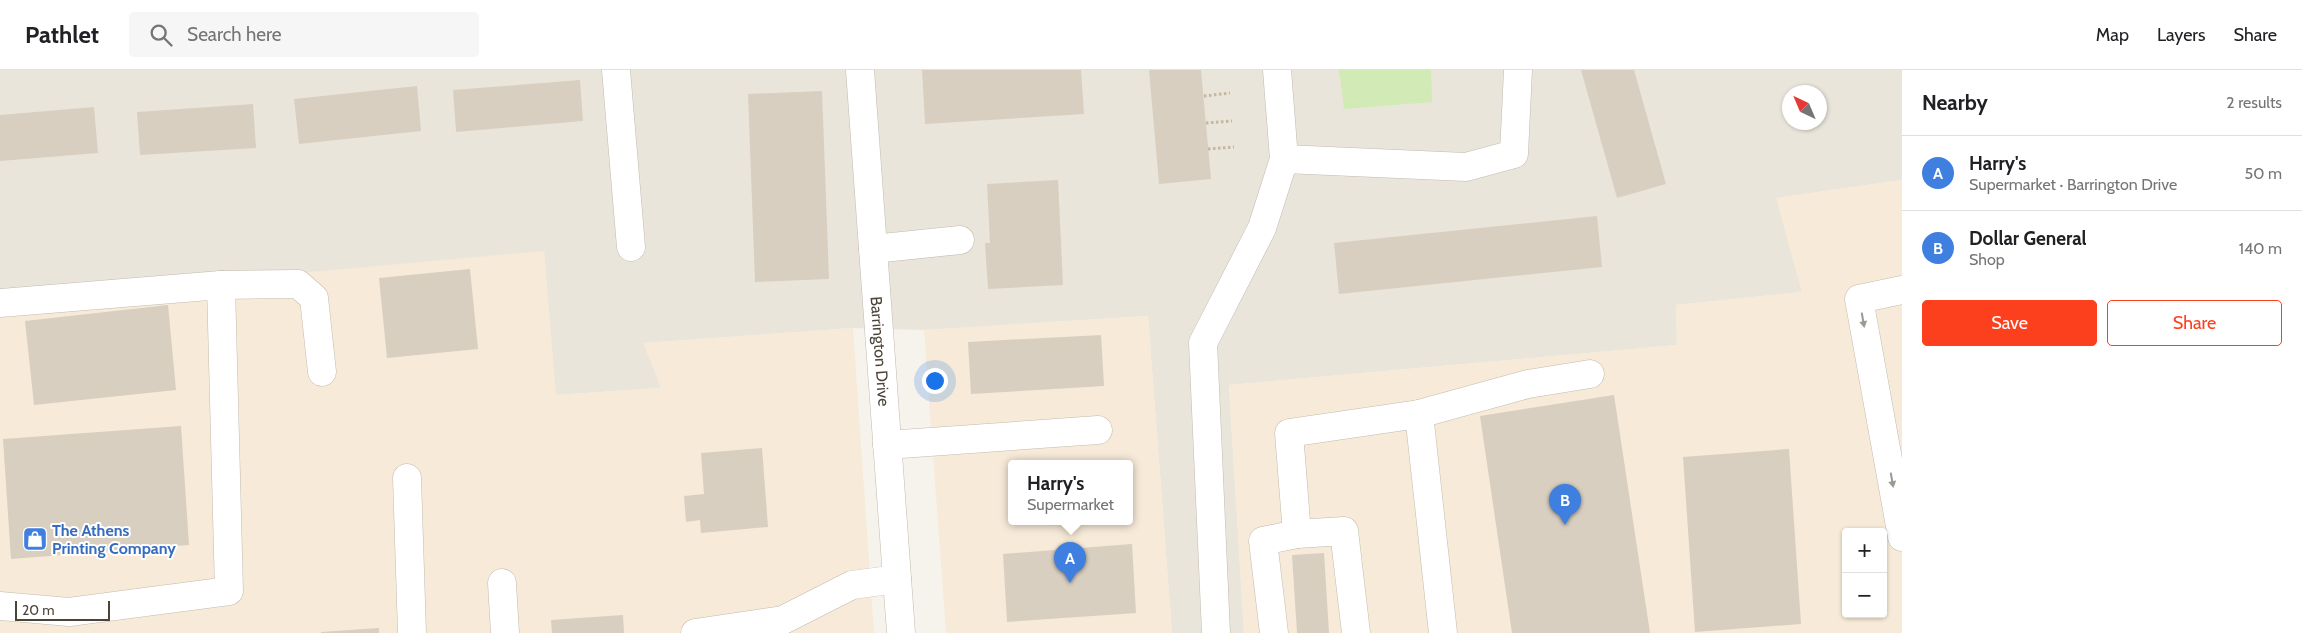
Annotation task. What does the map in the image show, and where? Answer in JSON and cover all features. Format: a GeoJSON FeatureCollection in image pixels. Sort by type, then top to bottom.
{"type":"FeatureCollection","features":[{"type":"Feature","properties":{"kind":"street"},"geometry":{"type":"LineString","coordinates":[[616,70],[631,247]]}},
{"type":"Feature","properties":{"kind":"street","name":"Barrington Drive"},"geometry":{"type":"LineString","coordinates":[[860,70],[901,633]]}},
{"type":"Feature","properties":{"kind":"street"},"geometry":{"type":"LineString","coordinates":[[1216,633],[1203,343],[1262,228],[1284,160],[1277,70]]}},
{"type":"Feature","properties":{"kind":"street"},"geometry":{"type":"LineString","coordinates":[[1284,160],[1466,167],[1514,154],[1518,70]]}},
{"type":"Feature","properties":{"kind":"street"},"geometry":{"type":"LineString","coordinates":[[873,249],[960,240]]}},
{"type":"Feature","properties":{"kind":"street"},"geometry":{"type":"LineString","coordinates":[[0,303],[221,286],[298,284],[314,298],[322,372]]}},
{"type":"Feature","properties":{"kind":"street"},"geometry":{"type":"LineString","coordinates":[[0,606],[70,623],[229,590],[221,286]]}},
{"type":"Feature","properties":{"kind":"street"},"geometry":{"type":"LineString","coordinates":[[1902,290],[1859,298],[1902,537]]}},
{"type":"Feature","properties":{"kind":"street"},"geometry":{"type":"LineString","coordinates":[[1297,534],[1289,434],[1419,414],[1528,384],[1590,374]]}},
{"type":"Feature","properties":{"kind":"street"},"geometry":{"type":"LineString","coordinates":[[1419,414],[1443,633]]}},
{"type":"Feature","properties":{"kind":"street"},"geometry":{"type":"LineString","coordinates":[[887,445],[1098,430]]}},
{"type":"Feature","properties":{"kind":"street"},"geometry":{"type":"LineString","coordinates":[[407,478],[412,633]]}},
{"type":"Feature","properties":{"kind":"street"},"geometry":{"type":"LineString","coordinates":[[1274,633],[1263,541],[1297,534],[1344,531],[1356,633]]}},
{"type":"Feature","properties":{"kind":"street"},"geometry":{"type":"LineString","coordinates":[[695,633],[783,620],[852,585],[897,579]]}},
{"type":"Feature","properties":{"kind":"street"},"geometry":{"type":"LineString","coordinates":[[502,583],[505,633]]}},
{"type":"Feature","properties":{"kind":"path"},"geometry":{"type":"LineString","coordinates":[[1204,96],[1230,93]]}},
{"type":"Feature","properties":{"kind":"path"},"geometry":{"type":"LineString","coordinates":[[1206,123],[1232,121]]}},
{"type":"Feature","properties":{"kind":"path"},"geometry":{"type":"LineString","coordinates":[[1208,149],[1234,147]]}},
{"type":"Feature","properties":{"kind":"shaded area"},"geometry":{"type":"Polygon","coordinates":[[[0,70],[1902,70],[1902,180],[1777,198],[1802,292],[1676,305],[1677,345],[1229,385],[1244,633],[1172,633],[1148,316],[924,330],[853,328],[644,343],[661,388],[555,395],[544,252],[0,300],[0,70]]]}},
{"type":"Feature","properties":{"kind":"shaded area"},"geometry":{"type":"Polygon","coordinates":[[[1902,180],[1902,633],[1244,633],[1229,385],[1677,345],[1676,305],[1802,292],[1776,198],[1902,180]]]}},
{"type":"Feature","properties":{"kind":"shaded area"},"geometry":{"type":"Polygon","coordinates":[[[544,251],[556,395],[661,388],[643,343],[853,328],[874,633],[0,633],[0,300],[544,251]]]}},
{"type":"Feature","properties":{"kind":"shaded area"},"geometry":{"type":"Polygon","coordinates":[[[1148,316],[1172,633],[946,633],[924,330],[1148,316]]]}},
{"type":"Feature","properties":{"kind":"green space"},"geometry":{"type":"Polygon","coordinates":[[[1339,70],[1431,70],[1432,102],[1344,109],[1339,70]]]}},
{"type":"Feature","properties":{"kind":"building"},"geometry":{"type":"Polygon","coordinates":[[[922,70],[1081,70],[1084,114],[925,124],[922,70]]]}},
{"type":"Feature","properties":{"kind":"building"},"geometry":{"type":"Polygon","coordinates":[[[1149,70],[1201,70],[1211,179],[1159,184],[1149,70]]]}},
{"type":"Feature","properties":{"kind":"building"},"geometry":{"type":"Polygon","coordinates":[[[1581,70],[1634,70],[1666,184],[1617,198],[1581,70]]]}},
{"type":"Feature","properties":{"kind":"building"},"geometry":{"type":"Polygon","coordinates":[[[580,80],[583,121],[456,132],[453,90],[580,80]]]}},
{"type":"Feature","properties":{"kind":"building"},"geometry":{"type":"Polygon","coordinates":[[[417,86],[421,131],[299,144],[294,99],[417,86]]]}},
{"type":"Feature","properties":{"kind":"building"},"geometry":{"type":"Polygon","coordinates":[[[822,91],[829,279],[755,282],[748,94],[822,91]]]}},
{"type":"Feature","properties":{"kind":"building"},"geometry":{"type":"Polygon","coordinates":[[[253,104],[256,148],[140,155],[137,112],[253,104]]]}},
{"type":"Feature","properties":{"kind":"building"},"geometry":{"type":"Polygon","coordinates":[[[94,107],[98,153],[0,161],[0,115],[94,107]]]}},
{"type":"Feature","properties":{"kind":"building"},"geometry":{"type":"Polygon","coordinates":[[[1058,180],[1063,285],[988,289],[985,243],[990,243],[987,184],[1058,180]]]}},
{"type":"Feature","properties":{"kind":"building"},"geometry":{"type":"Polygon","coordinates":[[[1597,216],[1602,267],[1339,294],[1334,243],[1597,216]]]}},
{"type":"Feature","properties":{"kind":"building"},"geometry":{"type":"Polygon","coordinates":[[[470,269],[478,349],[387,358],[379,278],[470,269]]]}},
{"type":"Feature","properties":{"kind":"building"},"geometry":{"type":"Polygon","coordinates":[[[168,305],[176,390],[34,405],[25,321],[168,305]]]}},
{"type":"Feature","properties":{"kind":"building"},"geometry":{"type":"Polygon","coordinates":[[[1101,335],[1104,386],[971,394],[968,342],[1101,335]]]}},
{"type":"Feature","properties":{"kind":"building"},"geometry":{"type":"Polygon","coordinates":[[[1614,395],[1650,633],[1512,633],[1480,416],[1614,395]]]}},
{"type":"Feature","properties":{"kind":"building"},"geometry":{"type":"Polygon","coordinates":[[[181,426],[189,545],[11,559],[3,439],[181,426]]]}},
{"type":"Feature","properties":{"kind":"building"},"geometry":{"type":"Polygon","coordinates":[[[762,448],[768,527],[701,533],[700,520],[686,522],[684,496],[704,494],[701,453],[762,448]]]}},
{"type":"Feature","properties":{"kind":"building"},"geometry":{"type":"Polygon","coordinates":[[[1789,449],[1801,624],[1695,632],[1683,457],[1789,449]]]}},
{"type":"Feature","properties":{"kind":"building"},"geometry":{"type":"Polygon","coordinates":[[[1132,544],[1136,613],[1007,622],[1003,554],[1132,544]]]}},
{"type":"Feature","properties":{"kind":"building"},"geometry":{"type":"Polygon","coordinates":[[[1324,553],[1329,633],[1297,633],[1292,555],[1324,553]]]}},
{"type":"Feature","properties":{"kind":"building"},"geometry":{"type":"Polygon","coordinates":[[[623,615],[624,633],[552,633],[551,620],[623,615]]]}},
{"type":"Feature","properties":{"kind":"building"},"geometry":{"type":"Polygon","coordinates":[[[379,628],[379,633],[321,633],[321,632],[379,628]]]}},
{"type":"Feature","properties":{"kind":"place","name":"Dollar General"},"geometry":{"type":"Point","coordinates":[1565,525]}},
{"type":"Feature","properties":{"kind":"place","name":"The Athens Printing Company"},"geometry":{"type":"Point","coordinates":[35,539]}},
{"type":"Feature","properties":{"kind":"place","name":"Harry's"},"geometry":{"type":"Point","coordinates":[1070,583]}}]}
